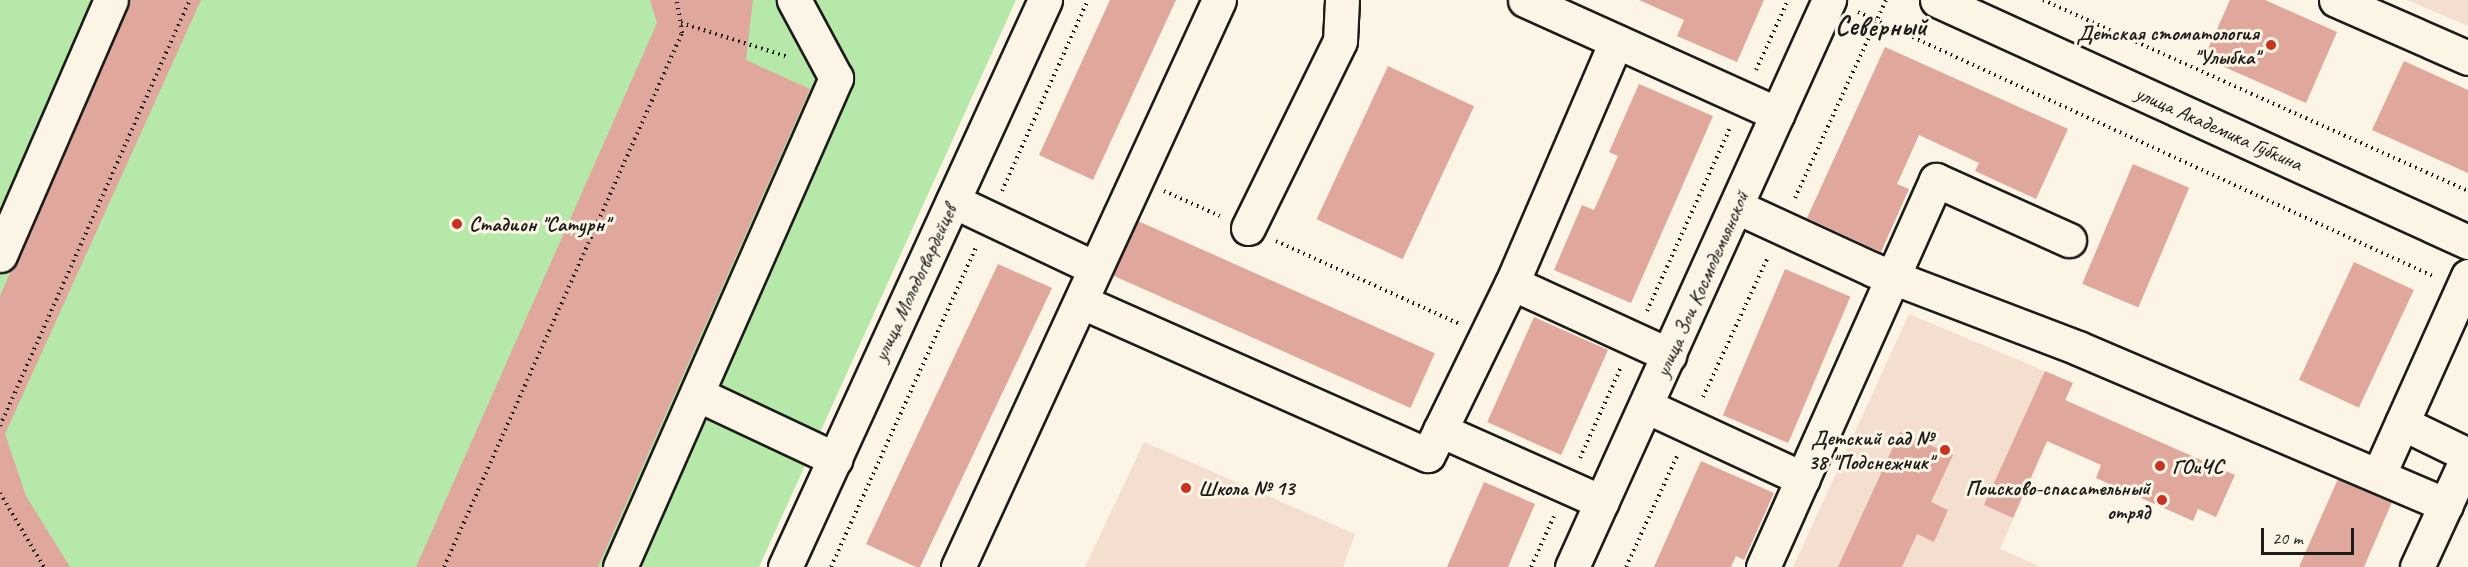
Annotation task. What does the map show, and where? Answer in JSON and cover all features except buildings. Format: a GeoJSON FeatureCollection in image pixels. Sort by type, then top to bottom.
{"type":"FeatureCollection","features":[{"type":"Feature","properties":{"kind":"street"},"geometry":{"type":"LineString","coordinates":[[0,255],[111,0]]}},
{"type":"Feature","properties":{"kind":"street"},"geometry":{"type":"LineString","coordinates":[[620,567],[836,78],[794,0]]}},
{"type":"Feature","properties":{"kind":"street","name":"улица Молодогвардейцев"},"geometry":{"type":"LineString","coordinates":[[785,567],[1045,0]]}},
{"type":"Feature","properties":{"kind":"street"},"geometry":{"type":"LineString","coordinates":[[958,567],[1082,302],[1095,268],[1219,0]]}},
{"type":"Feature","properties":{"kind":"street"},"geometry":{"type":"LineString","coordinates":[[1248,228],[1340,41],[1342,0]]}},
{"type":"Feature","properties":{"kind":"street"},"geometry":{"type":"LineString","coordinates":[[1525,0],[1559,7],[1616,41],[1778,114]]}},
{"type":"Feature","properties":{"kind":"street","name":"улица Зои Космодемьянской"},"geometry":{"type":"LineString","coordinates":[[1572,567],[1829,0]]}},
{"type":"Feature","properties":{"kind":"street","name":"улица Академика Губкина"},"geometry":{"type":"LineString","coordinates":[[1937,0],[2468,242]]}},
{"type":"Feature","properties":{"kind":"street"},"geometry":{"type":"LineString","coordinates":[[2336,0],[2468,58]]}},
{"type":"Feature","properties":{"kind":"street"},"geometry":{"type":"LineString","coordinates":[[1082,302],[1428,455],[1512,283],[1616,41]]}},
{"type":"Feature","properties":{"kind":"street"},"geometry":{"type":"LineString","coordinates":[[1763,567],[1936,180],[2069,240]]}},
{"type":"Feature","properties":{"kind":"street"},"geometry":{"type":"LineString","coordinates":[[953,201],[1095,268]]}},
{"type":"Feature","properties":{"kind":"street"},"geometry":{"type":"LineString","coordinates":[[1737,207],[1892,277],[2079,348],[2379,474],[2446,505]]}},
{"type":"Feature","properties":{"kind":"street"},"geometry":{"type":"LineString","coordinates":[[1512,283],[1669,355]]}},
{"type":"Feature","properties":{"kind":"street"},"geometry":{"type":"LineString","coordinates":[[2379,474],[2465,283]]}},
{"type":"Feature","properties":{"kind":"street"},"geometry":{"type":"LineString","coordinates":[[697,394],[835,459]]}},
{"type":"Feature","properties":{"kind":"street"},"geometry":{"type":"LineString","coordinates":[[1646,406],[1803,479]]}},
{"type":"Feature","properties":{"kind":"street"},"geometry":{"type":"LineString","coordinates":[[2402,423],[2468,456],[2417,567]]}},
{"type":"Feature","properties":{"kind":"street"},"geometry":{"type":"LineString","coordinates":[[1440,430],[1602,502]]}},
{"type":"Feature","properties":{"kind":"path"},"geometry":{"type":"LineString","coordinates":[[0,426],[190,0]]}},
{"type":"Feature","properties":{"kind":"path"},"geometry":{"type":"LineString","coordinates":[[444,567],[682,33],[677,0]]}},
{"type":"Feature","properties":{"kind":"path"},"geometry":{"type":"LineString","coordinates":[[831,567],[1088,0]]}},
{"type":"Feature","properties":{"kind":"path"},"geometry":{"type":"LineString","coordinates":[[1531,567],[1788,0]]}},
{"type":"Feature","properties":{"kind":"path"},"geometry":{"type":"LineString","coordinates":[[1626,567],[1886,0]]}},
{"type":"Feature","properties":{"kind":"path"},"geometry":{"type":"LineString","coordinates":[[2043,0],[2468,191]]}},
{"type":"Feature","properties":{"kind":"path"},"geometry":{"type":"LineString","coordinates":[[1876,21],[2465,283]]}},
{"type":"Feature","properties":{"kind":"path"},"geometry":{"type":"LineString","coordinates":[[681,23],[747,44]]}},
{"type":"Feature","properties":{"kind":"path"},"geometry":{"type":"LineString","coordinates":[[1137,179],[1486,336]]}},
{"type":"Feature","properties":{"kind":"path"},"geometry":{"type":"LineString","coordinates":[[0,493],[44,567]]}},
{"type":"Feature","properties":{"kind":"shaded area"},"geometry":{"type":"Polygon","coordinates":[[[2407,0],[2468,0],[2468,26],[2407,0]]]}},
{"type":"Feature","properties":{"kind":"shaded area","name":"Детский сад № 38 \"Подснежник\""},"geometry":{"type":"Polygon","coordinates":[[[1909,314],[2073,383],[2000,549],[2041,567],[1793,567],[1909,314]]]}},
{"type":"Feature","properties":{"kind":"shaded area","name":"Школа № 13"},"geometry":{"type":"Polygon","coordinates":[[[1144,442],[1355,534],[1343,567],[1085,567],[1144,442]]]}},
{"type":"Feature","properties":{"kind":"green space","name":"Стадион \"Сатурн\""},"geometry":{"type":"Polygon","coordinates":[[[0,0],[1016,0],[759,567],[0,567],[0,0]]]}},
{"type":"Feature","properties":{"kind":"place","name":"Детская стоматология \"Улыбка\""},"geometry":{"type":"Point","coordinates":[2271,45]}},
{"type":"Feature","properties":{"kind":"place","name":"Стадион \"Сатурн\""},"geometry":{"type":"Point","coordinates":[457,224]}},
{"type":"Feature","properties":{"kind":"place","name":"Детский сад № 38 \"Подснежник\""},"geometry":{"type":"Point","coordinates":[1945,450]}},
{"type":"Feature","properties":{"kind":"place","name":"ГОиЧС"},"geometry":{"type":"Point","coordinates":[2160,466]}},
{"type":"Feature","properties":{"kind":"place","name":"Школа № 13"},"geometry":{"type":"Point","coordinates":[1186,488]}},
{"type":"Feature","properties":{"kind":"place","name":"Поисково-спасательный отряд"},"geometry":{"type":"Point","coordinates":[2162,500]}},
{"type":"Feature","properties":{"kind":"district","name":"Северный"},"geometry":{"type":"Point","coordinates":[1881,27]}}]}
